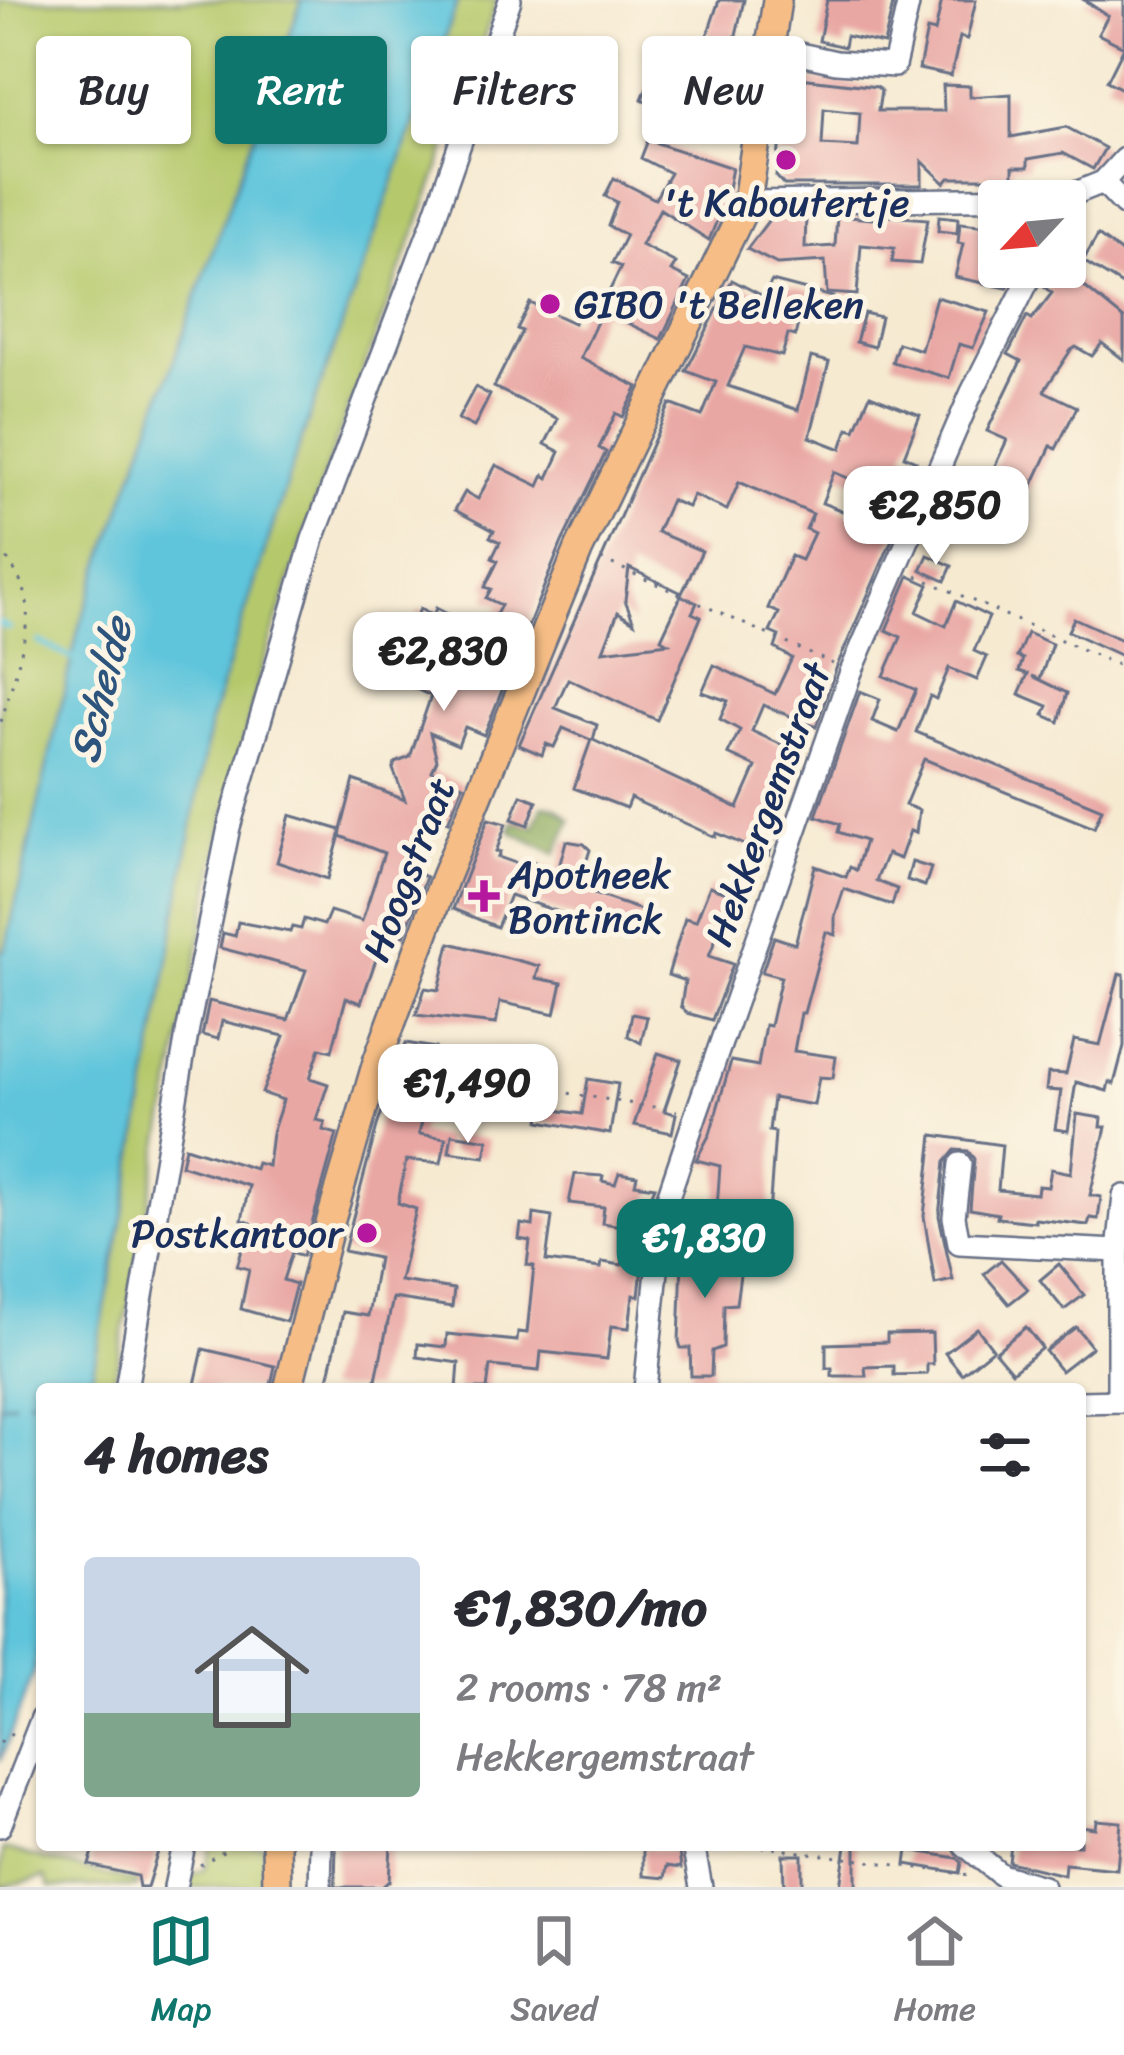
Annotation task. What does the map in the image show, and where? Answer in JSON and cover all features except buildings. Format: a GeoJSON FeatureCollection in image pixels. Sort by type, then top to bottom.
{"type":"FeatureCollection","features":[{"type":"Feature","properties":{"kind":"main road","name":"Hoogstraat"},"geometry":{"type":"LineString","coordinates":[[770,36],[777,0]]}},
{"type":"Feature","properties":{"kind":"main road","name":"Hoogstraat"},"geometry":{"type":"LineString","coordinates":[[290,1383],[377,1062],[461,835],[579,549],[747,202],[755,144]]}},
{"type":"Feature","properties":{"kind":"main road"},"geometry":{"type":"LineString","coordinates":[[276,1851],[277,1887]]}},
{"type":"Feature","properties":{"kind":"street"},"geometry":{"type":"LineString","coordinates":[[127,1383],[188,1028],[229,827],[314,539],[511,0]]}},
{"type":"Feature","properties":{"kind":"street"},"geometry":{"type":"LineString","coordinates":[[806,55],[894,66],[908,5]]}},
{"type":"Feature","properties":{"kind":"street"},"geometry":{"type":"LineString","coordinates":[[1086,189],[1103,182],[1124,159]]}},
{"type":"Feature","properties":{"kind":"street"},"geometry":{"type":"LineString","coordinates":[[1103,182],[1124,204]]}},
{"type":"Feature","properties":{"kind":"street"},"geometry":{"type":"LineString","coordinates":[[747,202],[978,199]]}},
{"type":"Feature","properties":{"kind":"street","name":"Hekkergemstraat"},"geometry":{"type":"LineString","coordinates":[[646,1383],[664,1212],[696,1114],[851,672],[972,392],[1024,288]]}},
{"type":"Feature","properties":{"kind":"street"},"geometry":{"type":"LineString","coordinates":[[961,1164],[954,1216],[959,1243],[1118,1251]]}},
{"type":"Feature","properties":{"kind":"street"},"geometry":{"type":"LineString","coordinates":[[1086,1402],[1121,1401],[1118,1251],[1124,1196]]}},
{"type":"Feature","properties":{"kind":"street"},"geometry":{"type":"LineString","coordinates":[[0,1826],[36,1733]]}},
{"type":"Feature","properties":{"kind":"street"},"geometry":{"type":"LineString","coordinates":[[176,1883],[183,1851]]}},
{"type":"Feature","properties":{"kind":"street"},"geometry":{"type":"LineString","coordinates":[[320,1887],[321,1851]]}},
{"type":"Feature","properties":{"kind":"street"},"geometry":{"type":"LineString","coordinates":[[694,1851],[700,1887]]}},
{"type":"Feature","properties":{"kind":"street"},"geometry":{"type":"LineString","coordinates":[[972,1851],[1022,1883],[1043,1887]]}},
{"type":"Feature","properties":{"kind":"path"},"geometry":{"type":"LineString","coordinates":[[0,549],[27,600],[0,725]]}},
{"type":"Feature","properties":{"kind":"path"},"geometry":{"type":"LineString","coordinates":[[579,549],[851,672]]}},
{"type":"Feature","properties":{"kind":"path"},"geometry":{"type":"LineString","coordinates":[[894,566],[1124,668]]}},
{"type":"Feature","properties":{"kind":"path"},"geometry":{"type":"LineString","coordinates":[[377,1062],[696,1114]]}},
{"type":"Feature","properties":{"kind":"path"},"geometry":{"type":"LineString","coordinates":[[176,1883],[226,1851]]}},
{"type":"Feature","properties":{"kind":"path"},"geometry":{"type":"LineString","coordinates":[[792,1851],[968,1876],[986,1864]]}},
{"type":"Feature","properties":{"kind":"green space"},"geometry":{"type":"Polygon","coordinates":[[[0,0],[302,0],[289,36],[215,36],[215,144],[251,144],[79,627],[5,950],[0,952],[0,0]]]}},
{"type":"Feature","properties":{"kind":"green space"},"geometry":{"type":"Polygon","coordinates":[[[458,0],[497,0],[485,36],[445,36],[458,0]]]}},
{"type":"Feature","properties":{"kind":"green space"},"geometry":{"type":"Polygon","coordinates":[[[411,132],[411,144],[447,144],[328,463],[261,670],[222,830],[113,1383],[90,1383],[132,1170],[210,722],[292,466],[411,132]]]}},
{"type":"Feature","properties":{"kind":"green space"},"geometry":{"type":"Polygon","coordinates":[[[543,805],[556,807],[571,820],[556,854],[510,831],[513,822],[534,826],[543,805]]]}},
{"type":"Feature","properties":{"kind":"green space"},"geometry":{"type":"Polygon","coordinates":[[[3,1849],[136,1882],[137,1887],[50,1887],[45,1877],[0,1887],[3,1849]]]}},
{"type":"Feature","properties":{"kind":"green space"},"geometry":{"type":"Polygon","coordinates":[[[210,1851],[264,1851],[265,1887],[184,1887],[186,1877],[205,1869],[210,1851]]]}},
{"type":"Feature","properties":{"kind":"water","name":"Schelde"},"geometry":{"type":"Polygon","coordinates":[[[302,0],[458,0],[445,36],[411,36],[411,132],[292,466],[210,722],[90,1383],[36,1383],[36,1661],[0,1762],[0,952],[5,950],[79,627],[251,144],[387,144],[387,36],[289,36],[302,0]]]}},
{"type":"Feature","properties":{"kind":"waterway"},"geometry":{"type":"LineString","coordinates":[[0,624],[8,628]]}},
{"type":"Feature","properties":{"kind":"waterway"},"geometry":{"type":"LineString","coordinates":[[39,642],[74,659]]}},
{"type":"Feature","properties":{"kind":"ferry route"},"geometry":{"type":"LineString","coordinates":[[0,1405],[36,1397]]}},
{"type":"Feature","properties":{"kind":"place","name":"'t Kaboutertje"},"geometry":{"type":"Point","coordinates":[786,160]}},
{"type":"Feature","properties":{"kind":"place","name":"GIBO 't Belleken"},"geometry":{"type":"Point","coordinates":[550,304]}},
{"type":"Feature","properties":{"kind":"place","name":"Apotheek Bontinck"},"geometry":{"type":"Point","coordinates":[484,896]}},
{"type":"Feature","properties":{"kind":"place","name":"Postkantoor"},"geometry":{"type":"Point","coordinates":[367,1233]}}]}
